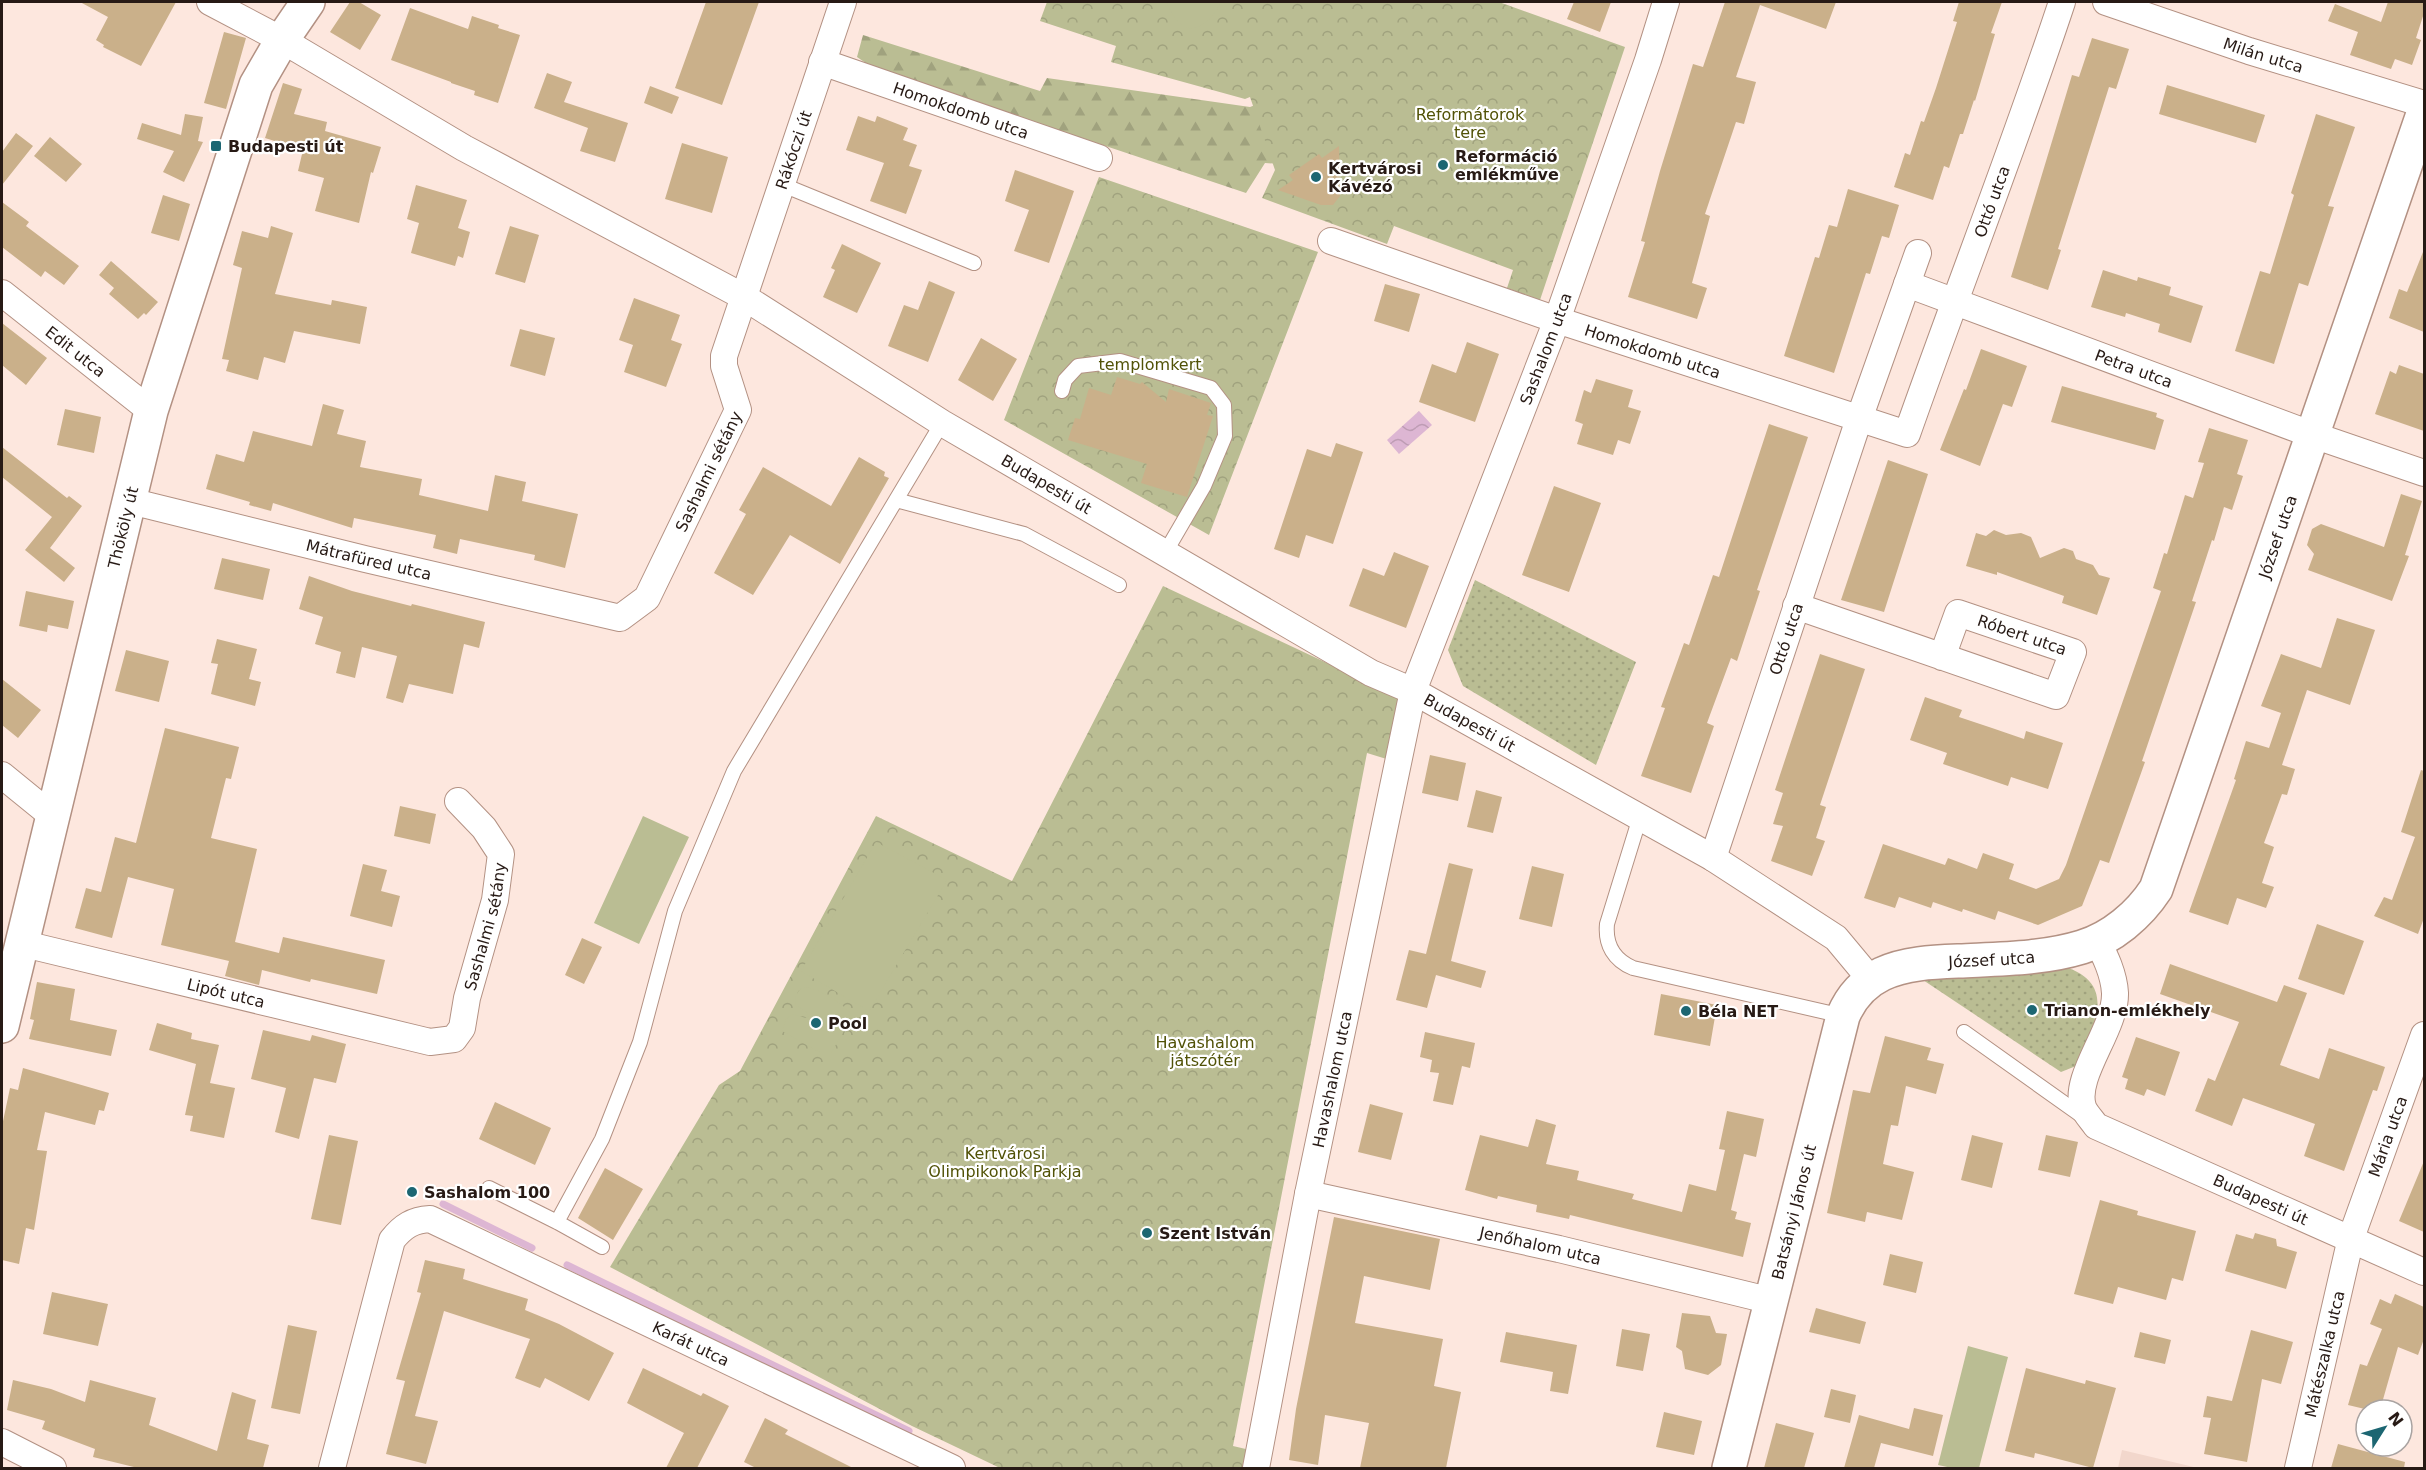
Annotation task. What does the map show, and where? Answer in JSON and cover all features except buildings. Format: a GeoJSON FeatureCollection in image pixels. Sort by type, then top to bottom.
{"type":"FeatureCollection","features":[{"type":"Feature","properties":{"kind":"street","name":"Budapesti út"},"geometry":{"type":"LineString","coordinates":[[210,2],[282,40],[464,148],[744,297],[942,423],[1371,673],[1413,691],[1713,858],[1836,938],[1877,976]]}},
{"type":"Feature","properties":{"kind":"street","name":"Thököly út"},"geometry":{"type":"LineString","coordinates":[[2,1026],[51,815],[151,411],[256,85],[282,40],[308,2]]}},
{"type":"Feature","properties":{"kind":"street","name":"Rákóczi út"},"geometry":{"type":"LineString","coordinates":[[744,297],[843,2]]}},
{"type":"Feature","properties":{"kind":"street","name":"Sashalom utca"},"geometry":{"type":"LineString","coordinates":[[1413,691],[1557,320],[1666,2]]}},
{"type":"Feature","properties":{"kind":"street","name":"Ottó utca"},"geometry":{"type":"LineString","coordinates":[[1907,434],[1954,300],[2022,120],[2062,2]]}},
{"type":"Feature","properties":{"kind":"street","name":"Milán utca"},"geometry":{"type":"LineString","coordinates":[[2106,2],[2248,51],[2424,104]]}},
{"type":"Feature","properties":{"kind":"street","name":"Homokdomb utca"},"geometry":{"type":"LineString","coordinates":[[822,62],[1099,158]]}},
{"type":"Feature","properties":{"kind":"street","name":"József utca"},"geometry":{"type":"LineString","coordinates":[[1877,976],[1929,963],[2048,954],[2083,947],[2115,930],[2139,912],[2152,895],[2163,872],[2424,111]]}},
{"type":"Feature","properties":{"kind":"street","name":"Homokdomb utca"},"geometry":{"type":"LineString","coordinates":[[1331,241],[1557,320],[1907,434]]}},
{"type":"Feature","properties":{"kind":"street","name":"Ottó utca"},"geometry":{"type":"LineString","coordinates":[[1713,858],[1859,419],[1918,253]]}},
{"type":"Feature","properties":{"kind":"street","name":"Petra utca"},"geometry":{"type":"LineString","coordinates":[[1907,284],[2313,435],[2424,473]]}},
{"type":"Feature","properties":{"kind":"street","name":"Edit utca"},"geometry":{"type":"LineString","coordinates":[[2,293],[151,411]]}},
{"type":"Feature","properties":{"kind":"street","name":"Sashalmi sétány"},"geometry":{"type":"LineString","coordinates":[[608,615],[620,618],[647,598],[738,410],[724,366],[724,356],[744,297]]}},
{"type":"Feature","properties":{"kind":"street","name":"Mátrafüred utca"},"geometry":{"type":"LineString","coordinates":[[130,501],[365,559],[608,615]]}},
{"type":"Feature","properties":{"kind":"street","name":"Róbert utca"},"geometry":{"type":"LineString","coordinates":[[1796,606],[1942,657],[2056,696],[2073,652],[1958,613],[1942,657]]}},
{"type":"Feature","properties":{"kind":"street","name":"Havashalom utca"},"geometry":{"type":"LineString","coordinates":[[1256,1468],[1308,1194],[1413,691]]}},
{"type":"Feature","properties":{"kind":"street"},"geometry":{"type":"LineString","coordinates":[[2,776],[51,815]]}},
{"type":"Feature","properties":{"kind":"street","name":"Sashalmi sétány"},"geometry":{"type":"LineString","coordinates":[[430,1042],[454,1039],[462,1028],[467,998],[495,900],[501,854],[484,828],[458,801]]}},
{"type":"Feature","properties":{"kind":"street"},"geometry":{"type":"LineString","coordinates":[[2096,1126],[2083,1107],[2082,1086],[2105,1032],[2115,993],[2112,974],[2097,940]]}},
{"type":"Feature","properties":{"kind":"street","name":"Lipót utca"},"geometry":{"type":"LineString","coordinates":[[20,943],[430,1042]]}},
{"type":"Feature","properties":{"kind":"street","name":"Batsányi János út"},"geometry":{"type":"LineString","coordinates":[[1729,1468],[1843,1016],[1854,995],[1877,976]]}},
{"type":"Feature","properties":{"kind":"street","name":"Mária utca"},"geometry":{"type":"LineString","coordinates":[[2351,1238],[2424,1035]]}},
{"type":"Feature","properties":{"kind":"street","name":"Budapesti út"},"geometry":{"type":"LineString","coordinates":[[2096,1126],[2424,1272]]}},
{"type":"Feature","properties":{"kind":"street","name":"Jenőhalom utca"},"geometry":{"type":"LineString","coordinates":[[1308,1194],[1559,1249],[1772,1301]]}},
{"type":"Feature","properties":{"kind":"street","name":"Karát utca"},"geometry":{"type":"LineString","coordinates":[[332,1468],[392,1240],[399,1230],[410,1223],[430,1219],[952,1468]]}},
{"type":"Feature","properties":{"kind":"street","name":"Mátészalka utca"},"geometry":{"type":"LineString","coordinates":[[2298,1468],[2351,1238]]}},
{"type":"Feature","properties":{"kind":"street"},"geometry":{"type":"LineString","coordinates":[[2,1442],[53,1468]]}},
{"type":"Feature","properties":{"kind":"lane"},"geometry":{"type":"LineString","coordinates":[[783,185],[974,263]]}},
{"type":"Feature","properties":{"kind":"lane"},"geometry":{"type":"LineString","coordinates":[[1062,391],[1065,380],[1078,366],[1120,361],[1211,388],[1224,405],[1225,436],[1204,486],[1165,553]]}},
{"type":"Feature","properties":{"kind":"lane"},"geometry":{"type":"LineString","coordinates":[[557,1222],[602,1139],[640,1042],[675,910],[734,771],[942,423]]}},
{"type":"Feature","properties":{"kind":"lane"},"geometry":{"type":"LineString","coordinates":[[896,500],[1024,534],[1119,585]]}},
{"type":"Feature","properties":{"kind":"lane"},"geometry":{"type":"LineString","coordinates":[[1640,818],[1607,924],[1607,941],[1622,964],[1843,1016]]}},
{"type":"Feature","properties":{"kind":"lane"},"geometry":{"type":"LineString","coordinates":[[1964,1032],[2096,1126]]}},
{"type":"Feature","properties":{"kind":"lane"},"geometry":{"type":"LineString","coordinates":[[489,1188],[602,1247]]}},
{"type":"Feature","properties":{"kind":"shaded area"},"geometry":{"type":"Polygon","coordinates":[[[2122,1450],[2198,1468],[2118,1468],[2122,1450]]]}},
{"type":"Feature","properties":{"kind":"green space","name":"Reformátorok tere"},"geometry":{"type":"Polygon","coordinates":[[[1047,2],[1499,2],[1625,47],[1540,300],[1507,288],[1513,270],[1394,226],[1387,244],[1262,198],[1275,170],[1250,97],[1245,99],[1111,62],[1116,46],[1040,21],[1047,2]]]}},
{"type":"Feature","properties":{"kind":"green space"},"geometry":{"type":"Polygon","coordinates":[[[1166,2],[1221,2],[1206,22],[1201,26],[1189,28],[1178,21],[1166,2]]]}},
{"type":"Feature","properties":{"kind":"green space"},"geometry":{"type":"Polygon","coordinates":[[[863,35],[1040,91],[1047,78],[1250,107],[1317,81],[1282,164],[1265,163],[1246,193],[873,68],[857,57],[863,35]]]}},
{"type":"Feature","properties":{"kind":"green space","name":"templomkert"},"geometry":{"type":"Polygon","coordinates":[[[1099,177],[1318,252],[1209,535],[1004,420],[1099,177]]]}},
{"type":"Feature","properties":{"kind":"green space"},"geometry":{"type":"Polygon","coordinates":[[[1475,580],[1636,662],[1596,765],[1463,686],[1448,650],[1475,580]]]}},
{"type":"Feature","properties":{"kind":"green space","name":"Kertvárosi Olimpikonok Parkja"},"geometry":{"type":"Polygon","coordinates":[[[1163,586],[1408,701],[1393,761],[1367,753],[1233,1446],[1250,1450],[1247,1468],[1000,1468],[912,1426],[610,1267],[719,1085],[740,1071],[876,816],[1012,881],[1163,586]]]}},
{"type":"Feature","properties":{"kind":"green space"},"geometry":{"type":"Polygon","coordinates":[[[643,816],[689,837],[639,944],[594,923],[643,816]]]}},
{"type":"Feature","properties":{"kind":"green space"},"geometry":{"type":"Polygon","coordinates":[[[876,842],[947,880],[869,1011],[801,971],[876,842]]]}},
{"type":"Feature","properties":{"kind":"green space"},"geometry":{"type":"Polygon","coordinates":[[[2059,965],[2078,972],[2090,982],[2096,993],[2098,1007],[2090,1036],[2076,1066],[2061,1072],[1917,976],[2059,965]]]}},
{"type":"Feature","properties":{"kind":"green space","name":"Pool"},"geometry":{"type":"Polygon","coordinates":[[[803,987],[829,996],[843,1005],[851,1014],[851,1019],[831,1053],[821,1053],[782,1031],[786,1019],[792,1014],[806,1018],[809,1016],[805,1010],[796,1006],[796,995],[803,987]]]}},
{"type":"Feature","properties":{"kind":"green space"},"geometry":{"type":"Polygon","coordinates":[[[1968,1346],[2008,1357],[1979,1468],[1952,1468],[1938,1465],[1968,1346]]]}},
{"type":"Feature","properties":{"kind":"water"},"geometry":{"type":"Polygon","coordinates":[[[1419,411],[1432,425],[1399,454],[1387,440],[1419,411]]]}},
{"type":"Feature","properties":{"kind":"waterway"},"geometry":{"type":"LineString","coordinates":[[443,1204],[532,1248]]}},
{"type":"Feature","properties":{"kind":"waterway"},"geometry":{"type":"LineString","coordinates":[[567,1265],[909,1431]]}},
{"type":"Feature","properties":{"kind":"place","name":"Budapesti út"},"geometry":{"type":"Point","coordinates":[216,146]}},
{"type":"Feature","properties":{"kind":"place","name":"Reformáció emlékműve"},"geometry":{"type":"Point","coordinates":[1443,165]}},
{"type":"Feature","properties":{"kind":"place","name":"Kertvárosi Kávézó"},"geometry":{"type":"Point","coordinates":[1316,177]}},
{"type":"Feature","properties":{"kind":"place","name":"Trianon-emlékhely"},"geometry":{"type":"Point","coordinates":[2032,1010]}},
{"type":"Feature","properties":{"kind":"place","name":"Béla NET"},"geometry":{"type":"Point","coordinates":[1686,1011]}},
{"type":"Feature","properties":{"kind":"place","name":"Pool"},"geometry":{"type":"Point","coordinates":[816,1023]}},
{"type":"Feature","properties":{"kind":"place","name":"Sashalom 100"},"geometry":{"type":"Point","coordinates":[412,1192]}},
{"type":"Feature","properties":{"kind":"place","name":"Szent István"},"geometry":{"type":"Point","coordinates":[1147,1233]}},
{"type":"Feature","properties":{"kind":"park label","name":"Havashalom játszótér"},"geometry":{"type":"Point","coordinates":[1205,1051]}}]}
